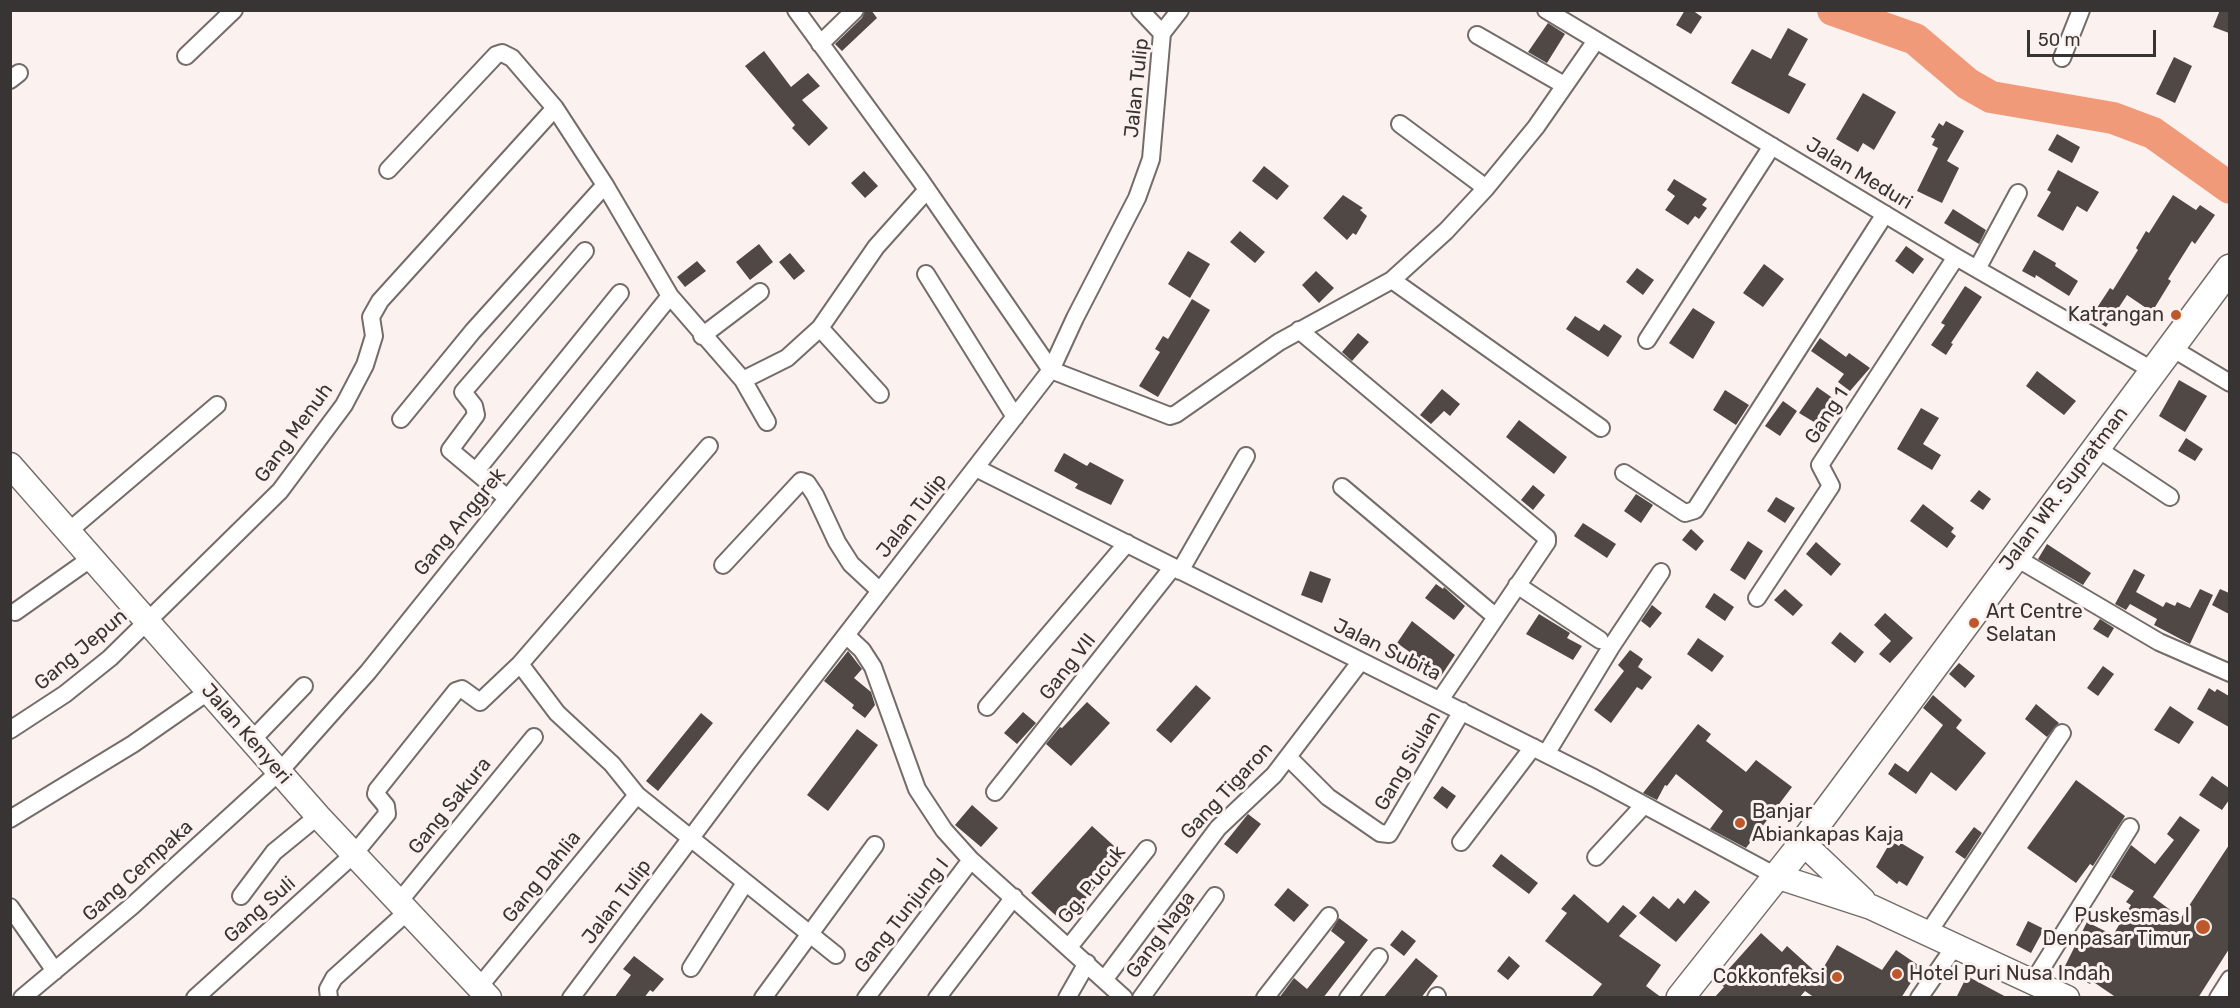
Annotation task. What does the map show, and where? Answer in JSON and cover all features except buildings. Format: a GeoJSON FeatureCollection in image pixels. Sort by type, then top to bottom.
{"type":"FeatureCollection","features":[{"type":"Feature","properties":{"kind":"main road","name":"Jalan WR. Supratman"},"geometry":{"type":"LineString","coordinates":[[1680,998],[1803,843],[2013,556],[2229,270]]}},
{"type":"Feature","properties":{"kind":"street"},"geometry":{"type":"LineString","coordinates":[[186,56],[234,10]]}},
{"type":"Feature","properties":{"kind":"street"},"geometry":{"type":"LineString","coordinates":[[796,10],[927,190],[1052,370],[1170,416],[1256,356],[1392,280],[1446,231],[1486,188],[1536,127],[1595,42]]}},
{"type":"Feature","properties":{"kind":"street"},"geometry":{"type":"LineString","coordinates":[[820,44],[855,10]]}},
{"type":"Feature","properties":{"kind":"street"},"geometry":{"type":"LineString","coordinates":[[1140,10],[1162,33]]}},
{"type":"Feature","properties":{"kind":"street","name":"Jalan Tulip"},"geometry":{"type":"LineString","coordinates":[[571,998],[846,635],[1052,370],[1075,318],[1137,198],[1151,159],[1162,33],[1180,10]]}},
{"type":"Feature","properties":{"kind":"street","name":"Jalan Meduri"},"geometry":{"type":"LineString","coordinates":[[1546,10],[1595,42],[1956,257],[2152,370]]}},
{"type":"Feature","properties":{"kind":"street"},"geometry":{"type":"LineString","coordinates":[[2062,58],[2081,10]]}},
{"type":"Feature","properties":{"kind":"street"},"geometry":{"type":"LineString","coordinates":[[1477,35],[1564,85]]}},
{"type":"Feature","properties":{"kind":"street"},"geometry":{"type":"LineString","coordinates":[[388,170],[496,55],[502,53],[512,58],[555,108],[605,185],[670,296],[742,380],[767,422]]}},
{"type":"Feature","properties":{"kind":"street","name":"Gang Menuh"},"geometry":{"type":"LineString","coordinates":[[147,621],[280,491],[344,405],[365,365],[374,336],[371,317],[380,301],[429,244],[555,108]]}},
{"type":"Feature","properties":{"kind":"street"},"geometry":{"type":"LineString","coordinates":[[1400,124],[1486,188]]}},
{"type":"Feature","properties":{"kind":"street"},"geometry":{"type":"LineString","coordinates":[[1647,340],[1772,146]]}},
{"type":"Feature","properties":{"kind":"street"},"geometry":{"type":"LineString","coordinates":[[401,419],[473,331],[605,185]]}},
{"type":"Feature","properties":{"kind":"street"},"geometry":{"type":"LineString","coordinates":[[742,380],[787,358],[820,328],[876,247],[927,190]]}},
{"type":"Feature","properties":{"kind":"street"},"geometry":{"type":"LineString","coordinates":[[1977,269],[2018,193]]}},
{"type":"Feature","properties":{"kind":"street"},"geometry":{"type":"LineString","coordinates":[[1624,473],[1685,513],[1695,510],[1885,214]]}},
{"type":"Feature","properties":{"kind":"street"},"geometry":{"type":"LineString","coordinates":[[506,497],[450,450],[476,415],[474,406],[464,394],[465,388],[585,251]]}},
{"type":"Feature","properties":{"kind":"street","name":"Gang 1"},"geometry":{"type":"LineString","coordinates":[[1757,598],[1831,486],[1820,465],[1956,257]]}},
{"type":"Feature","properties":{"kind":"street"},"geometry":{"type":"LineString","coordinates":[[926,274],[1015,417]]}},
{"type":"Feature","properties":{"kind":"street"},"geometry":{"type":"LineString","coordinates":[[1392,280],[1600,428]]}},
{"type":"Feature","properties":{"kind":"street"},"geometry":{"type":"LineString","coordinates":[[702,336],[760,292]]}},
{"type":"Feature","properties":{"kind":"street"},"geometry":{"type":"LineString","coordinates":[[476,471],[620,293]]}},
{"type":"Feature","properties":{"kind":"street","name":"Gang Anggrek"},"geometry":{"type":"LineString","coordinates":[[280,771],[368,672],[506,497],[670,296]]}},
{"type":"Feature","properties":{"kind":"street"},"geometry":{"type":"LineString","coordinates":[[820,328],[880,394]]}},
{"type":"Feature","properties":{"kind":"street"},"geometry":{"type":"LineString","coordinates":[[1299,330],[1544,534],[1547,542],[1440,700]]}},
{"type":"Feature","properties":{"kind":"street"},"geometry":{"type":"LineString","coordinates":[[2170,347],[2229,383]]}},
{"type":"Feature","properties":{"kind":"street"},"geometry":{"type":"LineString","coordinates":[[70,530],[217,405]]}},
{"type":"Feature","properties":{"kind":"street"},"geometry":{"type":"LineString","coordinates":[[709,446],[520,664],[557,713],[612,764],[637,795],[836,955]]}},
{"type":"Feature","properties":{"kind":"street"},"geometry":{"type":"LineString","coordinates":[[2095,447],[2170,497]]}},
{"type":"Feature","properties":{"kind":"street","name":"Gang VII"},"geometry":{"type":"LineString","coordinates":[[995,792],[1176,569],[1246,456]]}},
{"type":"Feature","properties":{"kind":"street","name":"Jalan Kenyeri"},"geometry":{"type":"LineString","coordinates":[[10,465],[93,556],[318,816],[484,992]]}},
{"type":"Feature","properties":{"kind":"street","name":"Jalan Subita"},"geometry":{"type":"LineString","coordinates":[[976,468],[1462,711],[1776,876]]}},
{"type":"Feature","properties":{"kind":"street"},"geometry":{"type":"LineString","coordinates":[[723,565],[801,481],[807,483],[815,495],[837,542],[851,564],[880,591]]}},
{"type":"Feature","properties":{"kind":"street"},"geometry":{"type":"LineString","coordinates":[[1342,487],[1496,617]]}},
{"type":"Feature","properties":{"kind":"street"},"geometry":{"type":"LineString","coordinates":[[987,707],[1127,543]]}},
{"type":"Feature","properties":{"kind":"street"},"geometry":{"type":"LineString","coordinates":[[15,612],[93,556]]}},
{"type":"Feature","properties":{"kind":"street"},"geometry":{"type":"LineString","coordinates":[[2013,556],[2159,642],[2229,674]]}},
{"type":"Feature","properties":{"kind":"street"},"geometry":{"type":"LineString","coordinates":[[1461,842],[1539,751],[1661,572]]}},
{"type":"Feature","properties":{"kind":"street"},"geometry":{"type":"LineString","coordinates":[[1517,585],[1600,640]]}},
{"type":"Feature","properties":{"kind":"street","name":"Gang Jepun"},"geometry":{"type":"LineString","coordinates":[[10,730],[65,694],[110,658],[147,621]]}},
{"type":"Feature","properties":{"kind":"street"},"geometry":{"type":"LineString","coordinates":[[846,635],[862,650],[873,667],[917,789],[944,830],[971,860],[1124,998]]}},
{"type":"Feature","properties":{"kind":"street","name":"Gang Tigaron"},"geometry":{"type":"LineString","coordinates":[[1104,980],[1218,828],[1267,783],[1361,661]]}},
{"type":"Feature","properties":{"kind":"street","name":"Gang Suli"},"geometry":{"type":"LineString","coordinates":[[195,998],[354,854],[387,814],[386,806],[376,794],[377,790],[456,691],[462,689],[480,702],[520,664]]}},
{"type":"Feature","properties":{"kind":"street"},"geometry":{"type":"LineString","coordinates":[[251,741],[304,686]]}},
{"type":"Feature","properties":{"kind":"street"},"geometry":{"type":"LineString","coordinates":[[10,819],[133,744],[209,691]]}},
{"type":"Feature","properties":{"kind":"street","name":"Gang Siulan"},"geometry":{"type":"LineString","coordinates":[[1288,757],[1328,797],[1382,834],[1391,832],[1462,711]]}},
{"type":"Feature","properties":{"kind":"street"},"geometry":{"type":"LineString","coordinates":[[1928,933],[2062,733]]}},
{"type":"Feature","properties":{"kind":"street","name":"Gang Sakura"},"geometry":{"type":"LineString","coordinates":[[329,998],[328,989],[334,978],[403,907],[534,737]]}},
{"type":"Feature","properties":{"kind":"street","name":"Gang Cempaka"},"geometry":{"type":"LineString","coordinates":[[22,998],[132,906],[280,771]]}},
{"type":"Feature","properties":{"kind":"street","name":"Gang Dahlia"},"geometry":{"type":"LineString","coordinates":[[484,992],[637,795]]}},
{"type":"Feature","properties":{"kind":"street"},"geometry":{"type":"LineString","coordinates":[[1596,857],[1644,805]]}},
{"type":"Feature","properties":{"kind":"street"},"geometry":{"type":"LineString","coordinates":[[241,896],[274,852],[318,816]]}},
{"type":"Feature","properties":{"kind":"street"},"geometry":{"type":"LineString","coordinates":[[2033,982],[2130,827]]}},
{"type":"Feature","properties":{"kind":"street"},"geometry":{"type":"LineString","coordinates":[[1803,843],[1838,879],[1871,908]]}},
{"type":"Feature","properties":{"kind":"street"},"geometry":{"type":"LineString","coordinates":[[762,998],[875,845]]}},
{"type":"Feature","properties":{"kind":"street","name":"Gg. Pucuk"},"geometry":{"type":"LineString","coordinates":[[1069,947],[1147,849]]}},
{"type":"Feature","properties":{"kind":"street","name":"Gang Tunjung I"},"geometry":{"type":"LineString","coordinates":[[866,998],[971,860]]}},
{"type":"Feature","properties":{"kind":"street"},"geometry":{"type":"LineString","coordinates":[[1776,876],[1871,908],[2033,982],[2058,996]]}},
{"type":"Feature","properties":{"kind":"street"},"geometry":{"type":"LineString","coordinates":[[692,968],[745,883]]}},
{"type":"Feature","properties":{"kind":"street","name":"Gang Naga"},"geometry":{"type":"LineString","coordinates":[[1141,998],[1215,896]]}},
{"type":"Feature","properties":{"kind":"street"},"geometry":{"type":"LineString","coordinates":[[937,998],[1014,897]]}},
{"type":"Feature","properties":{"kind":"street"},"geometry":{"type":"LineString","coordinates":[[10,907],[55,970]]}},
{"type":"Feature","properties":{"kind":"street"},"geometry":{"type":"LineString","coordinates":[[1265,998],[1329,916]]}},
{"type":"Feature","properties":{"kind":"street"},"geometry":{"type":"LineString","coordinates":[[1919,998],[1955,946]]}},
{"type":"Feature","properties":{"kind":"street"},"geometry":{"type":"LineString","coordinates":[[1348,998],[1379,957]]}},
{"type":"Feature","properties":{"kind":"street"},"geometry":{"type":"LineString","coordinates":[[1067,998],[1087,963]]}},
{"type":"Feature","properties":{"kind":"street"},"geometry":{"type":"LineString","coordinates":[[2218,998],[2229,979]]}},
{"type":"Feature","properties":{"kind":"waterway"},"geometry":{"type":"LineString","coordinates":[[1833,10],[1915,39],[1968,84],[1991,97],[2113,118],[2153,133],[2230,188]]}},
{"type":"Feature","properties":{"kind":"place","name":"Katrangan"},"geometry":{"type":"Point","coordinates":[2176,315]}},
{"type":"Feature","properties":{"kind":"place","name":"Art Centre Selatan"},"geometry":{"type":"Point","coordinates":[1974,623]}},
{"type":"Feature","properties":{"kind":"place","name":"Banjar Abiankapas Kaja"},"geometry":{"type":"Point","coordinates":[1740,823]}},
{"type":"Feature","properties":{"kind":"place","name":"Puskesmas I Denpasar Timur"},"geometry":{"type":"Point","coordinates":[2203,927]}},
{"type":"Feature","properties":{"kind":"place","name":"Hotel Puri Nusa Indah"},"geometry":{"type":"Point","coordinates":[1897,974]}},
{"type":"Feature","properties":{"kind":"place","name":"Cokkonfeksi"},"geometry":{"type":"Point","coordinates":[1837,977]}}]}
